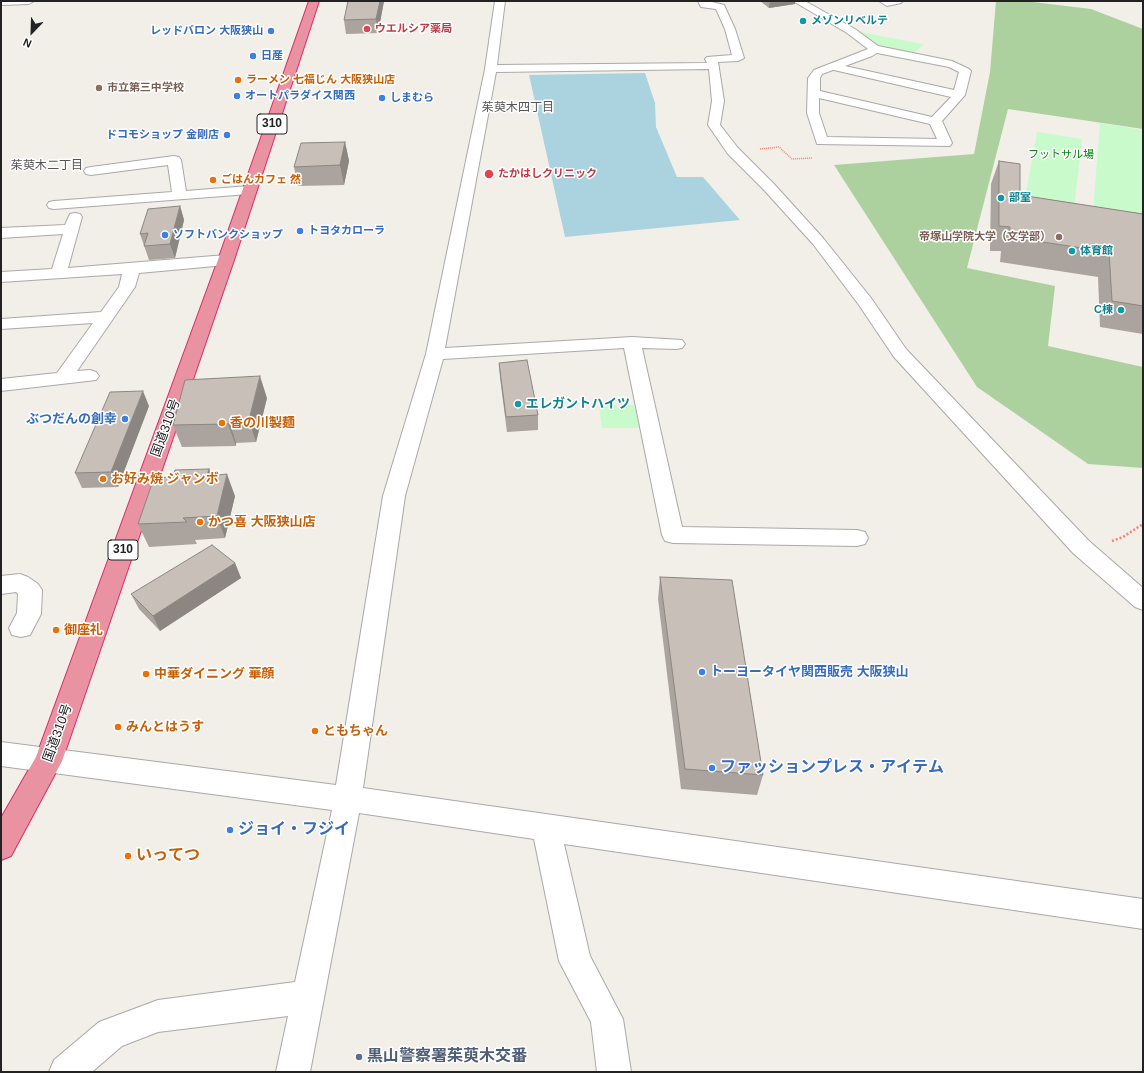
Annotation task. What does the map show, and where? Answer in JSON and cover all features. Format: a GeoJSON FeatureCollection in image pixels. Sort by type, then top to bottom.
{"type":"FeatureCollection","features":[{"type":"Feature","properties":{"kind":"highway","name":"国道310号"},"geometry":{"type":"LineString","coordinates":[[1,846],[48,761],[226,260],[314,1]]}},
{"type":"Feature","properties":{"kind":"street"},"geometry":{"type":"LineString","coordinates":[[1,2],[29,1]]}},
{"type":"Feature","properties":{"kind":"street"},"geometry":{"type":"LineString","coordinates":[[293,1072],[348,799],[394,496],[435,354],[491,68],[500,1]]}},
{"type":"Feature","properties":{"kind":"street"},"geometry":{"type":"LineString","coordinates":[[704,1],[705,5],[720,7],[728,23],[738,58],[711,59],[714,66],[718,101],[714,125],[733,151],[769,186],[818,241],[865,302],[900,353],[910,364],[1081,548],[1143,601]]}},
{"type":"Feature","properties":{"kind":"street"},"geometry":{"type":"LineString","coordinates":[[798,1],[851,31],[874,49],[952,64],[965,71],[959,95],[935,121]]}},
{"type":"Feature","properties":{"kind":"street"},"geometry":{"type":"LineString","coordinates":[[884,1],[898,1]]}},
{"type":"Feature","properties":{"kind":"street"},"geometry":{"type":"LineString","coordinates":[[874,49],[868,54],[818,72],[814,78],[813,113],[822,141],[945,143],[935,121]]}},
{"type":"Feature","properties":{"kind":"street"},"geometry":{"type":"LineString","coordinates":[[491,68],[714,66]]}},
{"type":"Feature","properties":{"kind":"street"},"geometry":{"type":"LineString","coordinates":[[834,67],[959,95]]}},
{"type":"Feature","properties":{"kind":"street"},"geometry":{"type":"LineString","coordinates":[[814,93],[935,121]]}},
{"type":"Feature","properties":{"kind":"street"},"geometry":{"type":"LineString","coordinates":[[92,202],[91,165],[174,160],[180,196]]}},
{"type":"Feature","properties":{"kind":"street"},"geometry":{"type":"LineString","coordinates":[[54,205],[249,190]]}},
{"type":"Feature","properties":{"kind":"street"},"geometry":{"type":"LineString","coordinates":[[1,233],[74,223],[59,273]]}},
{"type":"Feature","properties":{"kind":"street"},"geometry":{"type":"LineString","coordinates":[[1,277],[132,269],[226,260]]}},
{"type":"Feature","properties":{"kind":"street"},"geometry":{"type":"LineString","coordinates":[[63,378],[127,287],[132,269]]}},
{"type":"Feature","properties":{"kind":"street"},"geometry":{"type":"LineString","coordinates":[[1,324],[106,317]]}},
{"type":"Feature","properties":{"kind":"street"},"geometry":{"type":"LineString","coordinates":[[435,354],[632,342],[676,344]]}},
{"type":"Feature","properties":{"kind":"street"},"geometry":{"type":"LineString","coordinates":[[632,342],[673,535],[857,538]]}},
{"type":"Feature","properties":{"kind":"street"},"geometry":{"type":"LineString","coordinates":[[1,385],[90,376]]}},
{"type":"Feature","properties":{"kind":"street"},"geometry":{"type":"LineString","coordinates":[[1,585],[20,583],[30,590],[29,614],[21,628]]}},
{"type":"Feature","properties":{"kind":"street"},"geometry":{"type":"LineString","coordinates":[[1,754],[348,799],[1143,914]]}},
{"type":"Feature","properties":{"kind":"street"},"geometry":{"type":"LineString","coordinates":[[546,827],[575,961],[607,1019],[614,1072]]}},
{"type":"Feature","properties":{"kind":"street"},"geometry":{"type":"LineString","coordinates":[[66,1072],[111,1034],[158,1016],[308,997]]}},
{"type":"Feature","properties":{"kind":"path"},"geometry":{"type":"LineString","coordinates":[[733,151],[779,147],[792,159],[828,158],[822,141]]}},
{"type":"Feature","properties":{"kind":"path"},"geometry":{"type":"LineString","coordinates":[[1123,537],[1143,524]]}},
{"type":"Feature","properties":{"kind":"green space"},"geometry":{"type":"Polygon","coordinates":[[[996,1],[1025,1],[1091,9],[1143,29],[1143,129],[1008,109],[967,268],[1055,286],[1048,346],[1143,367],[1143,468],[1088,464],[977,387],[834,165],[974,154],[990,72],[996,1]]]}},
{"type":"Feature","properties":{"kind":"green space"},"geometry":{"type":"Polygon","coordinates":[[[861,32],[924,44],[913,54],[876,45],[861,32]]]}},
{"type":"Feature","properties":{"kind":"green space"},"geometry":{"type":"Polygon","coordinates":[[[1100,123],[1143,130],[1143,233],[1092,224],[1100,123]]]}},
{"type":"Feature","properties":{"kind":"green space","name":"フットサル場"},"geometry":{"type":"Polygon","coordinates":[[[1037,132],[1082,139],[1073,218],[1023,209],[1037,132]]]}},
{"type":"Feature","properties":{"kind":"green space"},"geometry":{"type":"Polygon","coordinates":[[[634,405],[640,428],[602,428],[599,406],[634,405]]]}},
{"type":"Feature","properties":{"kind":"water"},"geometry":{"type":"Polygon","coordinates":[[[645,73],[655,103],[656,127],[677,177],[703,177],[740,220],[565,237],[529,75],[645,73]]]}},
{"type":"Feature","properties":{"kind":"building"},"geometry":{"type":"Polygon","coordinates":[[[348,1],[380,1],[376,19],[344,20],[348,1]]]}},
{"type":"Feature","properties":{"kind":"building"},"geometry":{"type":"Polygon","coordinates":[[[345,142],[340,165],[294,167],[301,143],[345,142]]]}},
{"type":"Feature","properties":{"kind":"building"},"geometry":{"type":"Polygon","coordinates":[[[999,161],[1020,164],[1020,195],[1143,214],[1143,306],[1112,301],[1109,252],[1009,237],[1010,227],[999,226],[999,161]]]}},
{"type":"Feature","properties":{"kind":"building"},"geometry":{"type":"Polygon","coordinates":[[[180,206],[170,244],[144,246],[148,233],[140,234],[148,209],[180,206]]]}},
{"type":"Feature","properties":{"kind":"building","name":"エレガントハイツ"},"geometry":{"type":"Polygon","coordinates":[[[527,360],[538,415],[506,417],[499,363],[527,360]]]}},
{"type":"Feature","properties":{"kind":"building"},"geometry":{"type":"Polygon","coordinates":[[[260,376],[249,420],[229,421],[228,424],[173,425],[185,380],[260,376]]]}},
{"type":"Feature","properties":{"kind":"building"},"geometry":{"type":"Polygon","coordinates":[[[143,391],[111,472],[75,473],[110,392],[143,391]]]}},
{"type":"Feature","properties":{"kind":"building"},"geometry":{"type":"Polygon","coordinates":[[[209,469],[207,476],[227,474],[217,516],[183,518],[187,522],[138,524],[154,478],[173,477],[175,470],[209,469]]]}},
{"type":"Feature","properties":{"kind":"building"},"geometry":{"type":"Polygon","coordinates":[[[212,545],[235,563],[153,616],[131,594],[212,545]]]}},
{"type":"Feature","properties":{"kind":"building"},"geometry":{"type":"Polygon","coordinates":[[[660,577],[732,580],[763,775],[685,769],[660,577]]]}},
{"type":"Feature","properties":{"kind":"place","name":"メゾンリベルテ"},"geometry":{"type":"Point","coordinates":[803,21]}},
{"type":"Feature","properties":{"kind":"place","name":"ウエルシア薬局"},"geometry":{"type":"Point","coordinates":[367,29]}},
{"type":"Feature","properties":{"kind":"place","name":"レッドバロン 大阪狭山"},"geometry":{"type":"Point","coordinates":[271,31]}},
{"type":"Feature","properties":{"kind":"place","name":"日産"},"geometry":{"type":"Point","coordinates":[253,56]}},
{"type":"Feature","properties":{"kind":"place","name":"ラーメン 七福じん 大阪狭山店"},"geometry":{"type":"Point","coordinates":[238,80]}},
{"type":"Feature","properties":{"kind":"place","name":"市立第三中学校"},"geometry":{"type":"Point","coordinates":[99,88]}},
{"type":"Feature","properties":{"kind":"place","name":"オートパラダイス関西"},"geometry":{"type":"Point","coordinates":[237,96]}},
{"type":"Feature","properties":{"kind":"place","name":"しまむら"},"geometry":{"type":"Point","coordinates":[382,98]}},
{"type":"Feature","properties":{"kind":"place","name":"ドコモショップ 金剛店"},"geometry":{"type":"Point","coordinates":[227,135]}},
{"type":"Feature","properties":{"kind":"place","name":"たかはしクリニック"},"geometry":{"type":"Point","coordinates":[489,174]}},
{"type":"Feature","properties":{"kind":"place","name":"ごはんカフェ 然"},"geometry":{"type":"Point","coordinates":[213,180]}},
{"type":"Feature","properties":{"kind":"place","name":"部室"},"geometry":{"type":"Point","coordinates":[1001,198]}},
{"type":"Feature","properties":{"kind":"place","name":"トヨタカローラ"},"geometry":{"type":"Point","coordinates":[300,231]}},
{"type":"Feature","properties":{"kind":"place","name":"ソフトバンクショップ"},"geometry":{"type":"Point","coordinates":[165,235]}},
{"type":"Feature","properties":{"kind":"place","name":"帝塚山学院大学（文学部）"},"geometry":{"type":"Point","coordinates":[1059,237]}},
{"type":"Feature","properties":{"kind":"place","name":"体育館"},"geometry":{"type":"Point","coordinates":[1072,251]}},
{"type":"Feature","properties":{"kind":"place","name":"C棟"},"geometry":{"type":"Point","coordinates":[1121,310]}},
{"type":"Feature","properties":{"kind":"place","name":"エレガントハイツ"},"geometry":{"type":"Point","coordinates":[518,404]}},
{"type":"Feature","properties":{"kind":"place","name":"ぶつだんの創幸"},"geometry":{"type":"Point","coordinates":[125,419]}},
{"type":"Feature","properties":{"kind":"place","name":"香の川製麺"},"geometry":{"type":"Point","coordinates":[222,423]}},
{"type":"Feature","properties":{"kind":"place","name":"お好み焼 ジャンボ"},"geometry":{"type":"Point","coordinates":[103,479]}},
{"type":"Feature","properties":{"kind":"place","name":"かつ喜 大阪狭山店"},"geometry":{"type":"Point","coordinates":[200,522]}},
{"type":"Feature","properties":{"kind":"place","name":"御座礼"},"geometry":{"type":"Point","coordinates":[56,630]}},
{"type":"Feature","properties":{"kind":"place","name":"トーヨータイヤ関西販売 大阪狭山"},"geometry":{"type":"Point","coordinates":[702,672]}},
{"type":"Feature","properties":{"kind":"place","name":"中華ダイニング 華顔"},"geometry":{"type":"Point","coordinates":[146,674]}},
{"type":"Feature","properties":{"kind":"place","name":"みんとはうす"},"geometry":{"type":"Point","coordinates":[118,727]}},
{"type":"Feature","properties":{"kind":"place","name":"ともちゃん"},"geometry":{"type":"Point","coordinates":[315,731]}},
{"type":"Feature","properties":{"kind":"place","name":"ファッションプレス・アイテム"},"geometry":{"type":"Point","coordinates":[712,768]}},
{"type":"Feature","properties":{"kind":"place","name":"ジョイ・フジイ"},"geometry":{"type":"Point","coordinates":[230,830]}},
{"type":"Feature","properties":{"kind":"place","name":"いってつ"},"geometry":{"type":"Point","coordinates":[128,856]}},
{"type":"Feature","properties":{"kind":"place","name":"黒山警察署茱萸木交番"},"geometry":{"type":"Point","coordinates":[359,1057]}},
{"type":"Feature","properties":{"kind":"district","name":"茱萸木四丁目"},"geometry":{"type":"Point","coordinates":[518,108]}},
{"type":"Feature","properties":{"kind":"district","name":"茱萸木二丁目"},"geometry":{"type":"Point","coordinates":[47,166]}}]}
